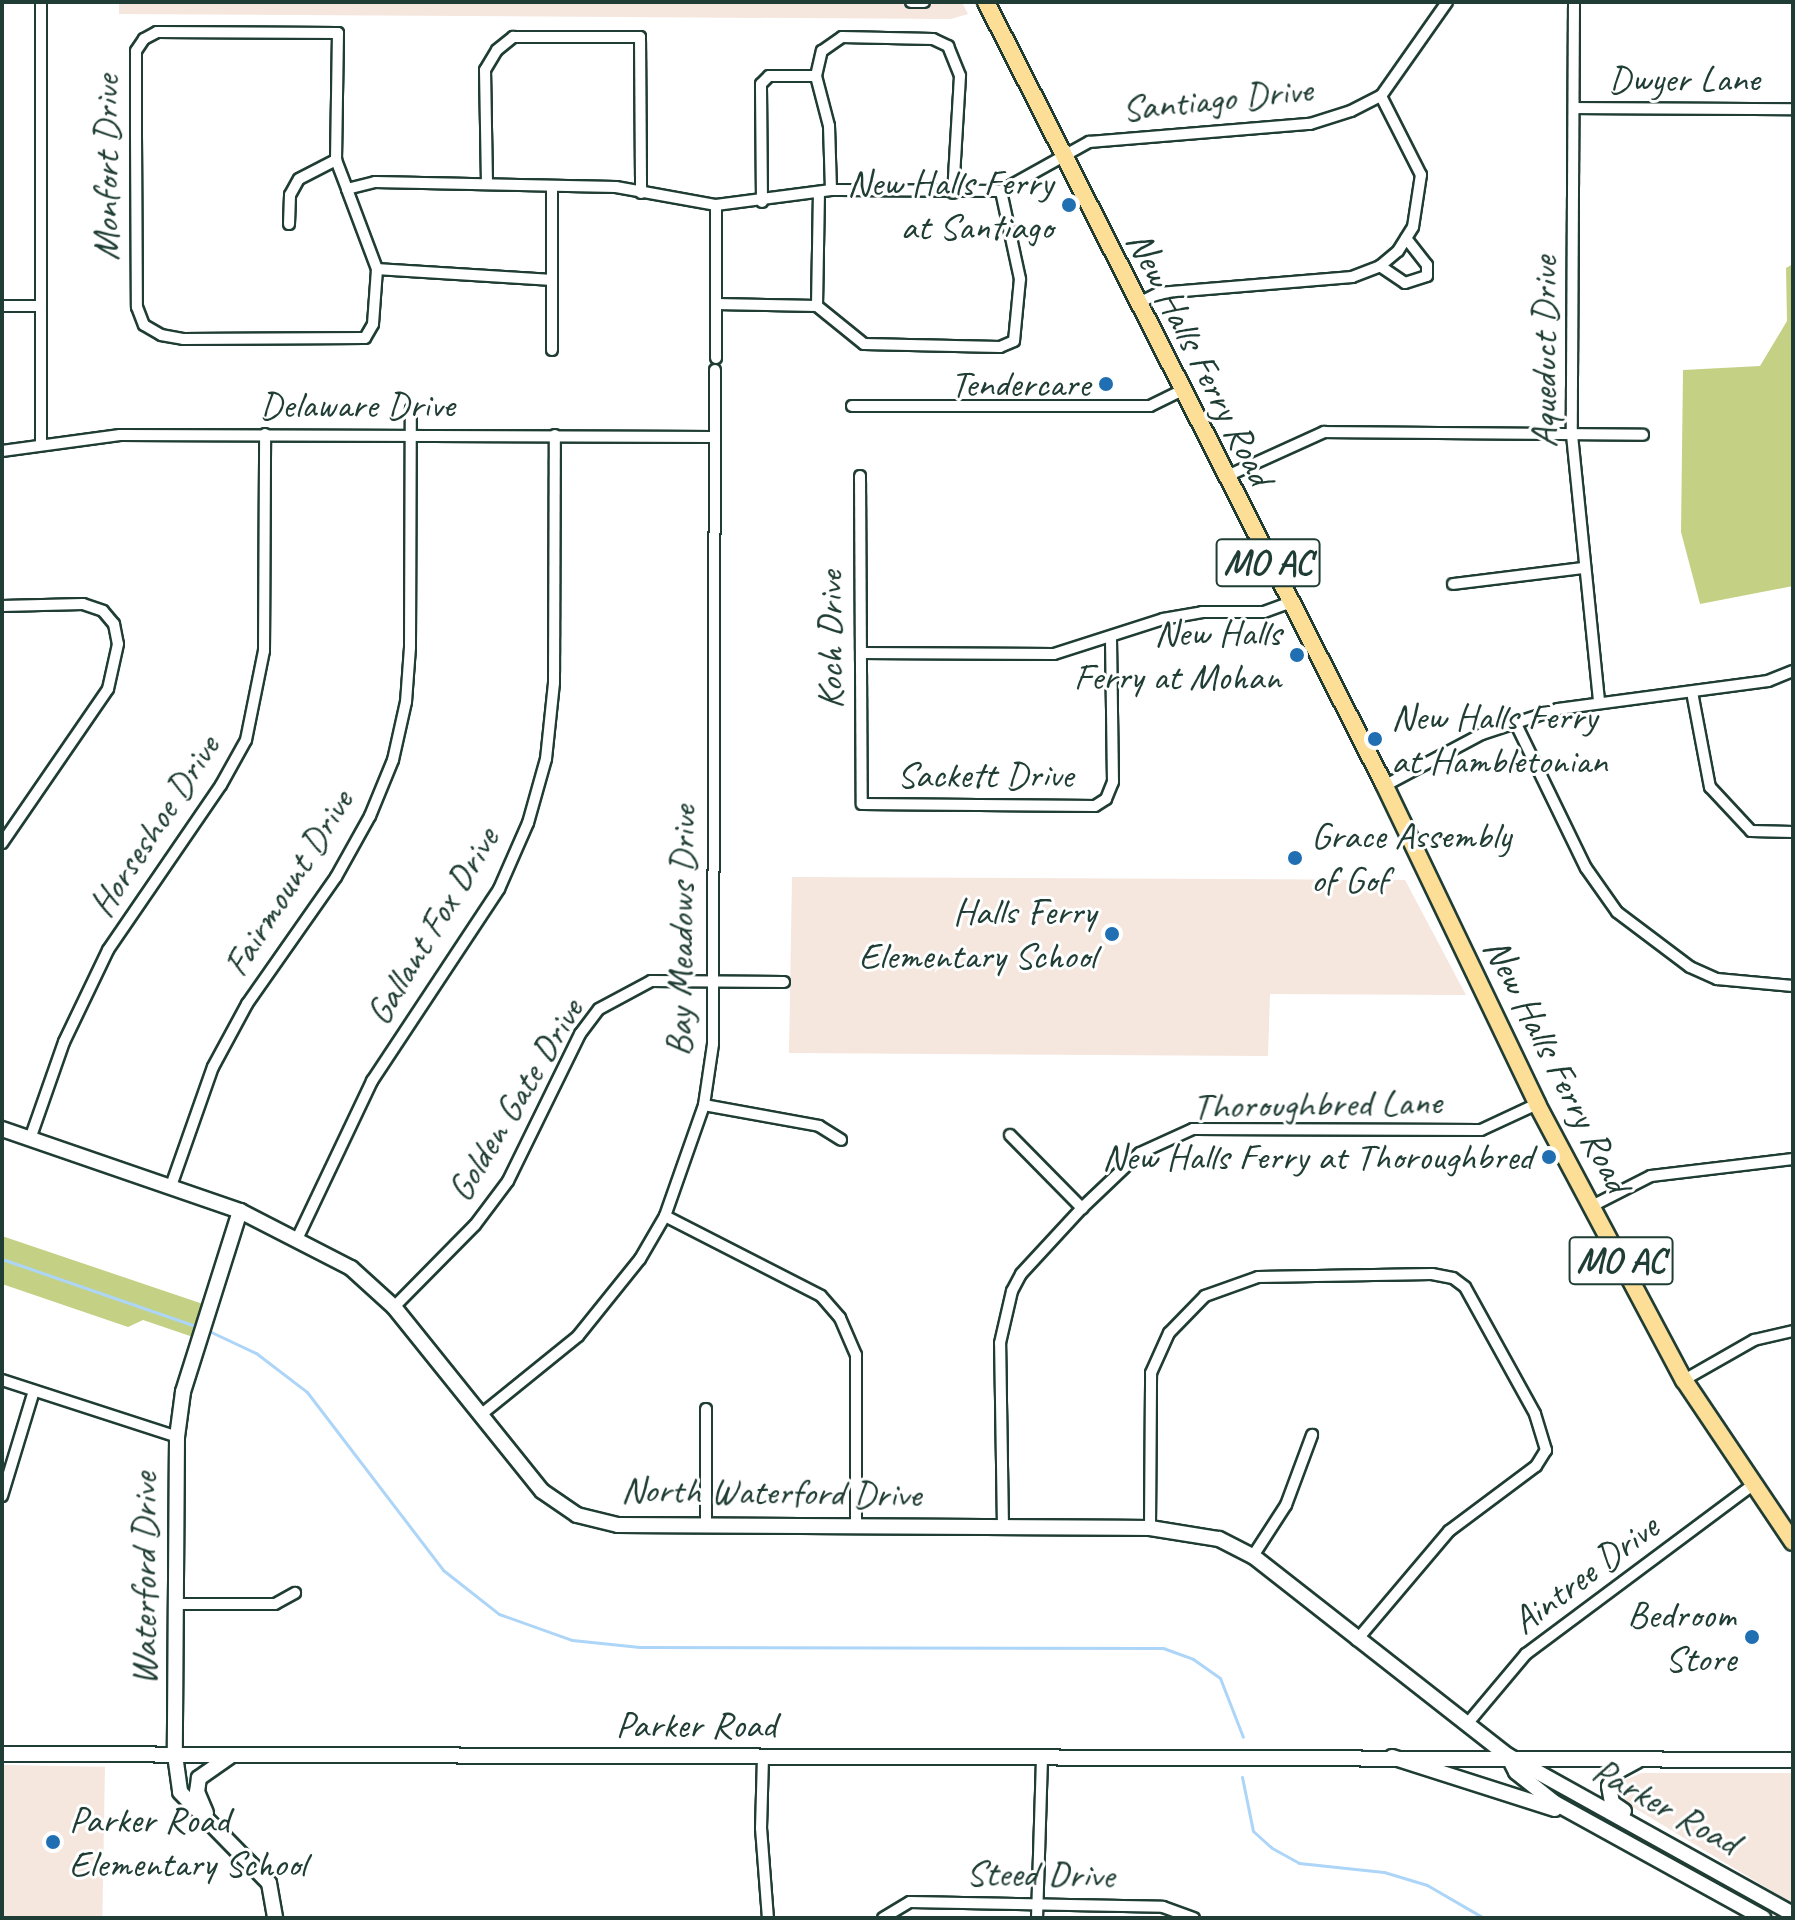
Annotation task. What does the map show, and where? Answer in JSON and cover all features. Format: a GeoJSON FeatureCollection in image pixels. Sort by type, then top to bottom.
{"type":"FeatureCollection","features":[{"type":"Feature","properties":{"kind":"main road","name":"New Halls Ferry Road"},"geometry":{"type":"LineString","coordinates":[[986,2],[1384,786],[1537,1104],[1684,1380],[1751,1486],[1793,1542]]}},
{"type":"Feature","properties":{"kind":"street"},"geometry":{"type":"LineString","coordinates":[[41,2],[37,306],[41,444]]}},
{"type":"Feature","properties":{"kind":"street"},"geometry":{"type":"LineString","coordinates":[[911,2],[924,2]]}},
{"type":"Feature","properties":{"kind":"street"},"geometry":{"type":"LineString","coordinates":[[1137,304],[1159,293],[1352,277],[1380,266],[1406,238],[1421,198],[1421,175],[1381,96],[1447,2]]}},
{"type":"Feature","properties":{"kind":"street","name":"Aqueduct Drive"},"geometry":{"type":"LineString","coordinates":[[1574,2],[1572,435],[1599,701]]}},
{"type":"Feature","properties":{"kind":"street","name":"Monfort Drive"},"geometry":{"type":"LineString","coordinates":[[336,160],[338,33],[157,32],[144,39],[136,51],[137,307],[144,325],[161,335],[183,339],[365,338],[373,324],[377,269]]}},
{"type":"Feature","properties":{"kind":"street"},"geometry":{"type":"LineString","coordinates":[[487,184],[485,70],[497,50],[513,37],[640,37],[641,193]]}},
{"type":"Feature","properties":{"kind":"street"},"geometry":{"type":"LineString","coordinates":[[831,190],[829,126],[816,76],[822,51],[842,37],[933,39],[948,46],[960,76],[953,193]]}},
{"type":"Feature","properties":{"kind":"street"},"geometry":{"type":"LineString","coordinates":[[762,202],[761,84],[769,76],[816,76]]}},
{"type":"Feature","properties":{"kind":"street","name":"Santiago Drive"},"geometry":{"type":"LineString","coordinates":[[347,189],[375,182],[552,186],[641,193],[716,205],[762,202],[831,190],[1001,191],[1064,159],[1089,142],[1310,124],[1381,96]]}},
{"type":"Feature","properties":{"kind":"street","name":"Dwyer Lane"},"geometry":{"type":"LineString","coordinates":[[1574,108],[1793,109]]}},
{"type":"Feature","properties":{"kind":"street"},"geometry":{"type":"LineString","coordinates":[[289,224],[290,195],[299,179],[336,160],[377,269],[552,280]]}},
{"type":"Feature","properties":{"kind":"street"},"geometry":{"type":"LineString","coordinates":[[552,186],[552,350]]}},
{"type":"Feature","properties":{"kind":"street"},"geometry":{"type":"LineString","coordinates":[[716,304],[817,306],[864,344],[1000,347],[1014,341],[1020,279],[1001,191]]}},
{"type":"Feature","properties":{"kind":"street"},"geometry":{"type":"LineString","coordinates":[[817,306],[819,192]]}},
{"type":"Feature","properties":{"kind":"street","name":"Bay Meadows Drive"},"geometry":{"type":"LineString","coordinates":[[483,1413],[578,1336],[640,1259],[665,1216],[704,1105],[713,1044],[714,982],[716,205]]}},
{"type":"Feature","properties":{"kind":"street"},"geometry":{"type":"LineString","coordinates":[[1380,266],[1405,283],[1427,276],[1427,265],[1406,238]]}},
{"type":"Feature","properties":{"kind":"street"},"geometry":{"type":"LineString","coordinates":[[2,306],[37,306]]}},
{"type":"Feature","properties":{"kind":"street"},"geometry":{"type":"LineString","coordinates":[[852,406],[1150,406],[1181,391]]}},
{"type":"Feature","properties":{"kind":"street","name":"Fairmount Drive"},"geometry":{"type":"LineString","coordinates":[[171,1186],[213,1067],[247,1004],[336,877],[370,816],[393,760],[406,702],[410,647],[411,409]]}},
{"type":"Feature","properties":{"kind":"street"},"geometry":{"type":"LineString","coordinates":[[1225,477],[1324,432],[1643,435]]}},
{"type":"Feature","properties":{"kind":"street","name":"Horseshoe Drive"},"geometry":{"type":"LineString","coordinates":[[30,1139],[64,1042],[108,950],[221,785],[246,740],[264,651],[265,434]]}},
{"type":"Feature","properties":{"kind":"street","name":"Delaware Drive"},"geometry":{"type":"LineString","coordinates":[[2,451],[120,435],[714,437]]}},
{"type":"Feature","properties":{"kind":"street","name":"Gallant Fox Drive"},"geometry":{"type":"LineString","coordinates":[[298,1237],[372,1081],[499,889],[528,823],[546,759],[554,683],[555,435]]}},
{"type":"Feature","properties":{"kind":"street","name":"Koch Drive"},"geometry":{"type":"LineString","coordinates":[[860,476],[862,804]]}},
{"type":"Feature","properties":{"kind":"street"},"geometry":{"type":"LineString","coordinates":[[1453,584],[1584,568]]}},
{"type":"Feature","properties":{"kind":"street"},"geometry":{"type":"LineString","coordinates":[[861,653],[1054,654],[1176,617],[1264,612],[1289,603]]}},
{"type":"Feature","properties":{"kind":"street"},"geometry":{"type":"LineString","coordinates":[[2,606],[83,604],[103,611],[114,624],[118,644],[108,689],[2,843]]}},
{"type":"Feature","properties":{"kind":"street","name":"Sackett Drive"},"geometry":{"type":"LineString","coordinates":[[862,804],[1095,806],[1106,799],[1113,782],[1111,637]]}},
{"type":"Feature","properties":{"kind":"street"},"geometry":{"type":"LineString","coordinates":[[1384,786],[1451,748],[1515,722],[1599,701],[1768,681],[1793,671]]}},
{"type":"Feature","properties":{"kind":"street"},"geometry":{"type":"LineString","coordinates":[[1692,692],[1710,787],[1751,831],[1793,832]]}},
{"type":"Feature","properties":{"kind":"street"},"geometry":{"type":"LineString","coordinates":[[1515,722],[1586,868],[1617,912],[1690,967],[1717,979],[1793,986]]}},
{"type":"Feature","properties":{"kind":"street","name":"Golden Gate Drive"},"geometry":{"type":"LineString","coordinates":[[394,1307],[475,1225],[508,1181],[580,1034],[599,1009],[624,991],[651,981],[784,982]]}},
{"type":"Feature","properties":{"kind":"street","name":"Thoroughbred Lane"},"geometry":{"type":"LineString","coordinates":[[1003,1528],[1000,1343],[1005,1313],[1021,1274],[1082,1208],[1140,1153],[1193,1129],[1481,1130],[1537,1104]]}},
{"type":"Feature","properties":{"kind":"street"},"geometry":{"type":"LineString","coordinates":[[704,1105],[819,1126],[841,1140]]}},
{"type":"Feature","properties":{"kind":"street","name":"North Waterford Drive"},"geometry":{"type":"LineString","coordinates":[[2,1129],[240,1211],[298,1237],[351,1268],[394,1307],[483,1413],[542,1491],[577,1515],[618,1525],[1188,1530],[1253,1556],[1507,1755]]}},
{"type":"Feature","properties":{"kind":"street"},"geometry":{"type":"LineString","coordinates":[[1010,1135],[1082,1208]]}},
{"type":"Feature","properties":{"kind":"street"},"geometry":{"type":"LineString","coordinates":[[1592,1206],[1651,1176],[1793,1159]]}},
{"type":"Feature","properties":{"kind":"street","name":"Waterford Drive"},"geometry":{"type":"LineString","coordinates":[[240,1211],[196,1350],[177,1437],[175,1755],[180,1792],[269,1883],[275,1918]]}},
{"type":"Feature","properties":{"kind":"street"},"geometry":{"type":"LineString","coordinates":[[665,1216],[821,1296],[840,1318],[856,1355],[856,1528]]}},
{"type":"Feature","properties":{"kind":"street"},"geometry":{"type":"LineString","coordinates":[[1150,1528],[1151,1373],[1169,1333],[1205,1296],[1258,1277],[1432,1274],[1465,1287],[1535,1414],[1544,1438],[1543,1459],[1449,1531],[1357,1640]]}},
{"type":"Feature","properties":{"kind":"street"},"geometry":{"type":"LineString","coordinates":[[1684,1380],[1754,1340],[1793,1331]]}},
{"type":"Feature","properties":{"kind":"street"},"geometry":{"type":"LineString","coordinates":[[2,1380],[177,1437]]}},
{"type":"Feature","properties":{"kind":"street"},"geometry":{"type":"LineString","coordinates":[[2,1496],[34,1391]]}},
{"type":"Feature","properties":{"kind":"street"},"geometry":{"type":"LineString","coordinates":[[706,1409],[706,1527]]}},
{"type":"Feature","properties":{"kind":"street"},"geometry":{"type":"LineString","coordinates":[[1253,1556],[1286,1505],[1312,1435]]}},
{"type":"Feature","properties":{"kind":"street","name":"Aintree Drive"},"geometry":{"type":"LineString","coordinates":[[1468,1723],[1526,1654],[1751,1486]]}},
{"type":"Feature","properties":{"kind":"street"},"geometry":{"type":"LineString","coordinates":[[176,1604],[275,1604],[295,1593]]}},
{"type":"Feature","properties":{"kind":"street"},"geometry":{"type":"LineString","coordinates":[[1458,1755],[1467,1740],[1468,1723]]}},
{"type":"Feature","properties":{"kind":"street","name":"Parker Road"},"geometry":{"type":"LineString","coordinates":[[2,1754],[1042,1758],[1507,1755],[1793,1914]]}},
{"type":"Feature","properties":{"kind":"street"},"geometry":{"type":"LineString","coordinates":[[210,1821],[197,1792],[199,1778],[219,1761],[238,1755]]}},
{"type":"Feature","properties":{"kind":"street"},"geometry":{"type":"LineString","coordinates":[[1507,1755],[1640,1760],[1793,1760]]}},
{"type":"Feature","properties":{"kind":"street","name":"Parker Road"},"geometry":{"type":"LineString","coordinates":[[1507,1755],[1516,1772],[1541,1793],[1592,1825],[1763,1918]]}},
{"type":"Feature","properties":{"kind":"street","name":"Parker Road"},"geometry":{"type":"LineString","coordinates":[[1391,1756],[1592,1825]]}},
{"type":"Feature","properties":{"kind":"street"},"geometry":{"type":"LineString","coordinates":[[763,1757],[761,1828],[768,1918]]}},
{"type":"Feature","properties":{"kind":"street"},"geometry":{"type":"LineString","coordinates":[[1037,1918],[1042,1758]]}},
{"type":"Feature","properties":{"kind":"street"},"geometry":{"type":"LineString","coordinates":[[1640,1760],[1618,1771],[1609,1786],[1612,1803],[1680,1850]]}},
{"type":"Feature","properties":{"kind":"street","name":"Steed Drive"},"geometry":{"type":"LineString","coordinates":[[884,1916],[910,1902],[1163,1907],[1194,1918]]}},
{"type":"Feature","properties":{"kind":"shaded area"},"geometry":{"type":"Polygon","coordinates":[[[119,2],[962,2],[968,14],[951,19],[119,14],[119,2]]]}},
{"type":"Feature","properties":{"kind":"shaded area","name":"Halls Ferry Elementary School"},"geometry":{"type":"Polygon","coordinates":[[[792,877],[1405,880],[1466,995],[1270,994],[1268,1056],[789,1053],[792,877]]]}},
{"type":"Feature","properties":{"kind":"shaded area","name":"Parker Road Elementary School"},"geometry":{"type":"Polygon","coordinates":[[[2,1765],[105,1767],[102,1918],[2,1918],[2,1765]]]}},
{"type":"Feature","properties":{"kind":"shaded area"},"geometry":{"type":"Polygon","coordinates":[[[1642,1773],[1793,1773],[1793,1904],[1623,1801],[1620,1782],[1642,1773]]]}},
{"type":"Feature","properties":{"kind":"green space"},"geometry":{"type":"Polygon","coordinates":[[[1793,264],[1793,586],[1700,604],[1681,532],[1683,370],[1760,366],[1787,321],[1786,268],[1793,264]]]}},
{"type":"Feature","properties":{"kind":"green space"},"geometry":{"type":"Polygon","coordinates":[[[2,1236],[203,1304],[193,1337],[143,1320],[128,1327],[2,1284],[2,1236]]]}},
{"type":"Feature","properties":{"kind":"waterway"},"geometry":{"type":"LineString","coordinates":[[2,1259],[198,1327]]}},
{"type":"Feature","properties":{"kind":"waterway"},"geometry":{"type":"LineString","coordinates":[[209,1331],[256,1353],[307,1392],[443,1570],[499,1614],[572,1640],[640,1647],[1163,1648],[1193,1659],[1220,1678],[1243,1737]]}},
{"type":"Feature","properties":{"kind":"waterway"},"geometry":{"type":"LineString","coordinates":[[1242,1777],[1253,1831],[1272,1848],[1299,1863],[1384,1872],[1427,1885],[1484,1918]]}},
{"type":"Feature","properties":{"kind":"place","name":"New Halls Ferry at Santiago"},"geometry":{"type":"Point","coordinates":[1069,205]}},
{"type":"Feature","properties":{"kind":"place","name":"Tendercare"},"geometry":{"type":"Point","coordinates":[1106,384]}},
{"type":"Feature","properties":{"kind":"place","name":"New Halls Ferry at Mohan"},"geometry":{"type":"Point","coordinates":[1297,655]}},
{"type":"Feature","properties":{"kind":"place","name":"New Halls Ferry at Hambletonian"},"geometry":{"type":"Point","coordinates":[1375,739]}},
{"type":"Feature","properties":{"kind":"place","name":"Grace Assembly of Gof"},"geometry":{"type":"Point","coordinates":[1295,858]}},
{"type":"Feature","properties":{"kind":"place","name":"Halls Ferry Elementary School"},"geometry":{"type":"Point","coordinates":[1112,934]}},
{"type":"Feature","properties":{"kind":"place","name":"New Halls Ferry at Thoroughbred"},"geometry":{"type":"Point","coordinates":[1549,1157]}},
{"type":"Feature","properties":{"kind":"place","name":"Bedroom Store"},"geometry":{"type":"Point","coordinates":[1752,1637]}},
{"type":"Feature","properties":{"kind":"place","name":"Parker Road Elementary School"},"geometry":{"type":"Point","coordinates":[53,1842]}}]}
